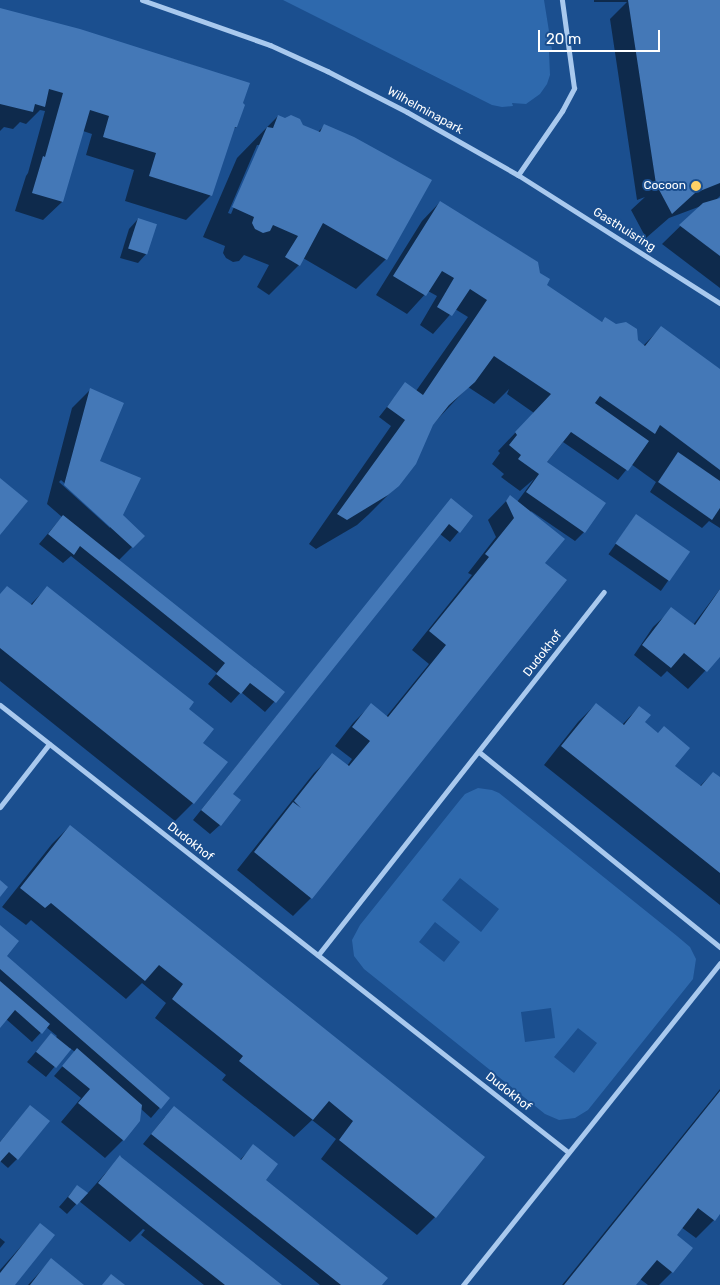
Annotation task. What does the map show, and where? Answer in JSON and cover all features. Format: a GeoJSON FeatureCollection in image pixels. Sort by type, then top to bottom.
{"type":"FeatureCollection","features":[{"type":"Feature","properties":{"kind":"street","name":"Wilhelminapark"},"geometry":{"type":"LineString","coordinates":[[142,0],[270,45],[327,70],[407,112],[518,175]]}},
{"type":"Feature","properties":{"kind":"street"},"geometry":{"type":"LineString","coordinates":[[518,175],[562,111],[574,88],[562,0]]}},
{"type":"Feature","properties":{"kind":"street","name":"Gasthuisring"},"geometry":{"type":"LineString","coordinates":[[518,175],[720,303]]}},
{"type":"Feature","properties":{"kind":"street","name":"Dudokhof"},"geometry":{"type":"LineString","coordinates":[[318,955],[480,752],[604,592]]}},
{"type":"Feature","properties":{"kind":"street","name":"Dudokhof"},"geometry":{"type":"LineString","coordinates":[[0,705],[568,1152]]}},
{"type":"Feature","properties":{"kind":"street"},"geometry":{"type":"LineString","coordinates":[[0,807],[50,744]]}},
{"type":"Feature","properties":{"kind":"street"},"geometry":{"type":"LineString","coordinates":[[480,752],[720,948]]}},
{"type":"Feature","properties":{"kind":"street"},"geometry":{"type":"LineString","coordinates":[[463,1285],[720,963]]}},
{"type":"Feature","properties":{"kind":"shaded area"},"geometry":{"type":"Polygon","coordinates":[[[283,0],[544,0],[552,50],[549,52],[550,75],[547,84],[540,94],[526,104],[512,103],[513,106],[502,107],[492,105],[283,0]]]}},
{"type":"Feature","properties":{"kind":"shaded area"},"geometry":{"type":"Polygon","coordinates":[[[478,788],[499,793],[677,936],[690,947],[696,959],[693,979],[588,1110],[575,1118],[559,1120],[545,1114],[364,969],[354,956],[352,940],[360,925],[465,794],[478,788]],[[460,878],[442,900],[481,932],[499,909],[460,878]],[[435,922],[419,942],[444,962],[460,942],[435,922]],[[551,1008],[521,1012],[525,1042],[555,1038],[551,1008]],[[578,1028],[554,1057],[574,1073],[597,1043],[578,1028]]]}},
{"type":"Feature","properties":{"kind":"building"},"geometry":{"type":"Polygon","coordinates":[[[628,0],[720,0],[720,183],[695,193],[672,214],[656,184],[628,0]]]}},
{"type":"Feature","properties":{"kind":"building"},"geometry":{"type":"Polygon","coordinates":[[[0,8],[80,29],[250,83],[243,103],[245,105],[237,127],[235,127],[212,196],[149,176],[156,153],[103,137],[109,116],[90,110],[63,202],[32,193],[43,156],[45,157],[63,93],[49,89],[45,107],[35,104],[33,112],[0,104],[0,8]]]}},
{"type":"Feature","properties":{"kind":"building"},"geometry":{"type":"Polygon","coordinates":[[[278,115],[285,118],[291,115],[300,119],[303,125],[320,132],[324,124],[354,137],[432,180],[387,260],[323,223],[300,266],[285,257],[298,236],[273,225],[270,231],[263,233],[255,229],[252,223],[254,217],[232,207],[267,127],[273,128],[278,115]]]}},
{"type":"Feature","properties":{"kind":"building"},"geometry":{"type":"Polygon","coordinates":[[[720,198],[720,256],[679,225],[703,203],[720,198]]]}},
{"type":"Feature","properties":{"kind":"building"},"geometry":{"type":"Polygon","coordinates":[[[440,201],[538,262],[540,273],[550,279],[547,285],[602,322],[605,317],[616,324],[626,322],[637,329],[638,340],[645,346],[661,326],[720,369],[720,470],[660,425],[655,434],[600,396],[595,403],[649,441],[628,471],[571,432],[547,462],[606,503],[585,533],[526,492],[539,474],[518,459],[521,455],[509,445],[517,435],[515,432],[551,394],[494,356],[475,382],[449,405],[433,425],[416,464],[399,486],[388,495],[347,520],[337,514],[405,420],[387,407],[405,382],[423,395],[487,300],[470,289],[452,316],[437,307],[454,278],[442,271],[426,296],[393,276],[440,201]]]}},
{"type":"Feature","properties":{"kind":"building"},"geometry":{"type":"Polygon","coordinates":[[[138,218],[157,224],[147,255],[128,248],[138,218]]]}},
{"type":"Feature","properties":{"kind":"building"},"geometry":{"type":"Polygon","coordinates":[[[90,388],[124,403],[100,461],[141,478],[123,515],[145,536],[133,548],[64,485],[90,388]]]}},
{"type":"Feature","properties":{"kind":"building"},"geometry":{"type":"Polygon","coordinates":[[[678,452],[720,481],[720,508],[712,520],[658,482],[678,452]]]}},
{"type":"Feature","properties":{"kind":"building"},"geometry":{"type":"Polygon","coordinates":[[[0,478],[28,501],[0,535],[0,478]]]}},
{"type":"Feature","properties":{"kind":"building"},"geometry":{"type":"Polygon","coordinates":[[[510,495],[565,539],[545,563],[567,580],[312,899],[254,852],[293,802],[301,808],[294,801],[332,753],[349,766],[370,741],[352,727],[371,703],[388,717],[446,645],[429,631],[489,557],[485,554],[514,518],[506,501],[510,495]]]}},
{"type":"Feature","properties":{"kind":"building"},"geometry":{"type":"Polygon","coordinates":[[[451,498],[473,516],[460,533],[449,524],[233,794],[241,800],[221,826],[201,810],[451,498]]]}},
{"type":"Feature","properties":{"kind":"building"},"geometry":{"type":"Polygon","coordinates":[[[636,514],[690,552],[669,581],[615,543],[636,514]]]}},
{"type":"Feature","properties":{"kind":"building"},"geometry":{"type":"Polygon","coordinates":[[[63,515],[285,692],[276,703],[250,683],[241,694],[216,674],[225,663],[80,546],[74,555],[48,534],[63,515]]]}},
{"type":"Feature","properties":{"kind":"building"},"geometry":{"type":"Polygon","coordinates":[[[7,586],[32,605],[47,586],[194,702],[189,709],[214,729],[203,743],[228,762],[194,804],[0,648],[0,594],[7,586]]]}},
{"type":"Feature","properties":{"kind":"building"},"geometry":{"type":"Polygon","coordinates":[[[720,589],[720,657],[707,672],[684,653],[671,668],[642,645],[671,607],[695,625],[720,589]]]}},
{"type":"Feature","properties":{"kind":"building"},"geometry":{"type":"Polygon","coordinates":[[[596,703],[624,725],[639,706],[651,715],[645,722],[658,733],[664,726],[690,748],[675,766],[701,786],[713,772],[720,777],[720,873],[561,746],[596,703]]]}},
{"type":"Feature","properties":{"kind":"building"},"geometry":{"type":"Polygon","coordinates":[[[70,825],[485,1157],[436,1218],[339,1140],[353,1121],[329,1101],[313,1120],[239,1061],[243,1056],[172,999],[183,984],[159,965],[145,981],[51,903],[45,908],[20,888],[70,825]]]}},
{"type":"Feature","properties":{"kind":"building"},"geometry":{"type":"Polygon","coordinates":[[[0,880],[8,887],[0,897],[0,880]]]}},
{"type":"Feature","properties":{"kind":"building"},"geometry":{"type":"Polygon","coordinates":[[[0,925],[19,941],[7,956],[170,1098],[161,1109],[0,969],[0,925]]]}},
{"type":"Feature","properties":{"kind":"building"},"geometry":{"type":"Polygon","coordinates":[[[0,981],[50,1024],[42,1034],[15,1010],[0,1028],[0,981]]]}},
{"type":"Feature","properties":{"kind":"building"},"geometry":{"type":"Polygon","coordinates":[[[51,1033],[71,1049],[56,1068],[36,1052],[51,1033]]]}},
{"type":"Feature","properties":{"kind":"building"},"geometry":{"type":"Polygon","coordinates":[[[77,1048],[142,1105],[140,1121],[124,1141],[78,1103],[90,1089],[62,1066],[77,1048]]]}},
{"type":"Feature","properties":{"kind":"building"},"geometry":{"type":"Polygon","coordinates":[[[720,1091],[720,1214],[715,1221],[698,1208],[677,1235],[693,1248],[673,1273],[657,1260],[636,1285],[564,1285],[720,1091]]]}},
{"type":"Feature","properties":{"kind":"building"},"geometry":{"type":"Polygon","coordinates":[[[30,1105],[50,1121],[18,1160],[9,1152],[0,1162],[0,1142],[30,1105]]]}},
{"type":"Feature","properties":{"kind":"building"},"geometry":{"type":"Polygon","coordinates":[[[174,1106],[241,1160],[253,1144],[278,1164],[266,1180],[388,1278],[382,1285],[341,1285],[151,1134],[174,1106]]]}},
{"type":"Feature","properties":{"kind":"building"},"geometry":{"type":"Polygon","coordinates":[[[120,1155],[282,1285],[225,1285],[149,1225],[98,1183],[120,1155]]]}},
{"type":"Feature","properties":{"kind":"building"},"geometry":{"type":"Polygon","coordinates":[[[77,1185],[88,1193],[77,1205],[68,1197],[77,1185]]]}},
{"type":"Feature","properties":{"kind":"building"},"geometry":{"type":"Polygon","coordinates":[[[40,1223],[55,1235],[15,1285],[0,1285],[0,1273],[40,1223]]]}},
{"type":"Feature","properties":{"kind":"building"},"geometry":{"type":"Polygon","coordinates":[[[51,1258],[84,1285],[30,1285],[51,1258]]]}},
{"type":"Feature","properties":{"kind":"building"},"geometry":{"type":"Polygon","coordinates":[[[111,1274],[125,1285],[102,1285],[111,1274]]]}},
{"type":"Feature","properties":{"kind":"place","name":"Cocoon"},"geometry":{"type":"Point","coordinates":[696,186]}}]}
